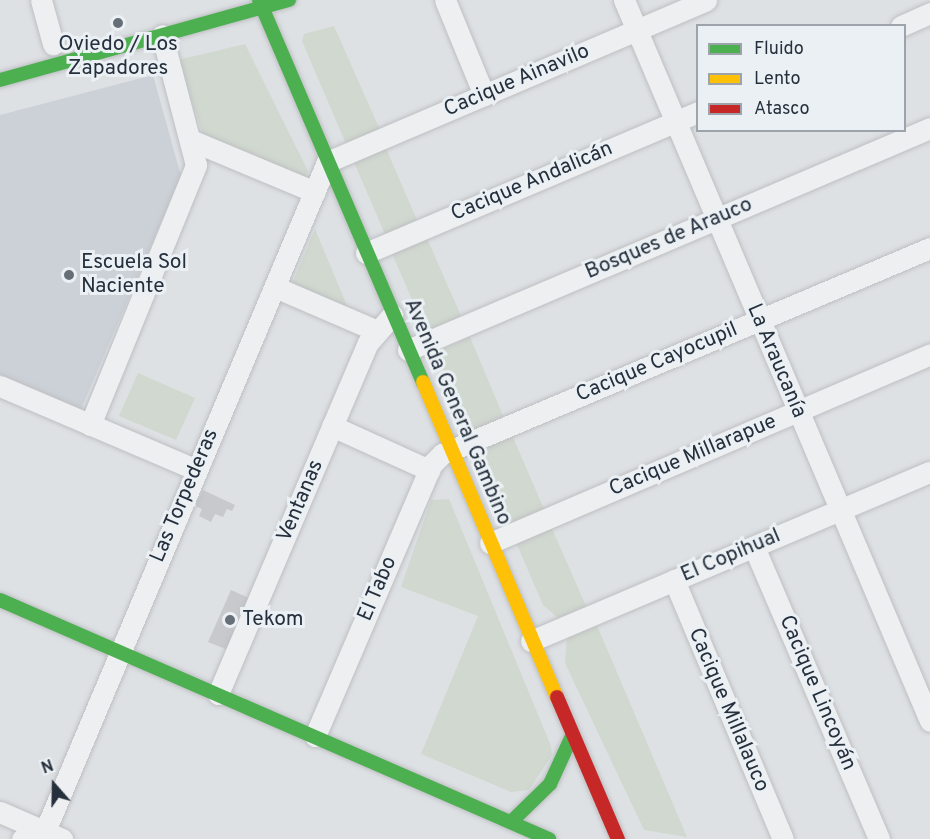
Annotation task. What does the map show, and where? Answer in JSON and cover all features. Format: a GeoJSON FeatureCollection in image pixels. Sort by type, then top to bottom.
{"type":"FeatureCollection","features":[{"type":"Feature","properties":{"kind":"main road"},"geometry":{"type":"LineString","coordinates":[[0,80],[162,35],[260,4],[289,0]]}},
{"type":"Feature","properties":{"kind":"main road","name":"Avenida General Gambino"},"geometry":{"type":"LineString","coordinates":[[260,4],[531,641],[618,839]]}},
{"type":"Feature","properties":{"kind":"main road"},"geometry":{"type":"LineString","coordinates":[[32,50],[59,43]]}},
{"type":"Feature","properties":{"kind":"main road"},"geometry":{"type":"LineString","coordinates":[[0,600],[549,839]]}},
{"type":"Feature","properties":{"kind":"main road"},"geometry":{"type":"LineString","coordinates":[[512,821],[550,784],[572,736]]}},
{"type":"Feature","properties":{"kind":"main road"},"geometry":{"type":"LineString","coordinates":[[559,839],[565,838]]}},
{"type":"Feature","properties":{"kind":"street"},"geometry":{"type":"LineString","coordinates":[[41,0],[59,43]]}},
{"type":"Feature","properties":{"kind":"street"},"geometry":{"type":"LineString","coordinates":[[445,0],[484,95]]}},
{"type":"Feature","properties":{"kind":"street","name":"La Araucanía"},"geometry":{"type":"LineString","coordinates":[[624,0],[840,510],[926,700],[930,721]]}},
{"type":"Feature","properties":{"kind":"street","name":"Cacique Ainavilo"},"geometry":{"type":"LineString","coordinates":[[327,162],[706,0]]}},
{"type":"Feature","properties":{"kind":"street"},"geometry":{"type":"LineString","coordinates":[[905,24],[930,13]]}},
{"type":"Feature","properties":{"kind":"street"},"geometry":{"type":"LineString","coordinates":[[90,425],[195,170],[193,141],[162,35]]}},
{"type":"Feature","properties":{"kind":"street","name":"Cacique Andalicán"},"geometry":{"type":"LineString","coordinates":[[366,253],[696,113]]}},
{"type":"Feature","properties":{"kind":"street","name":"Bosques de Arauco"},"geometry":{"type":"LineString","coordinates":[[408,350],[930,128]]}},
{"type":"Feature","properties":{"kind":"street"},"geometry":{"type":"LineString","coordinates":[[193,141],[315,192]]}},
{"type":"Feature","properties":{"kind":"street","name":"Las Torpederas"},"geometry":{"type":"LineString","coordinates":[[43,830],[327,162]]}},
{"type":"Feature","properties":{"kind":"street","name":"Cacique Cayocupil"},"geometry":{"type":"LineString","coordinates":[[450,450],[930,248]]}},
{"type":"Feature","properties":{"kind":"street"},"geometry":{"type":"LineString","coordinates":[[274,287],[375,330]]}},
{"type":"Feature","properties":{"kind":"street","name":"Ventanas"},"geometry":{"type":"LineString","coordinates":[[218,694],[375,330],[392,315]]}},
{"type":"Feature","properties":{"kind":"street","name":"Cacique Millarapue"},"geometry":{"type":"LineString","coordinates":[[490,543],[930,354]]}},
{"type":"Feature","properties":{"kind":"street"},"geometry":{"type":"LineString","coordinates":[[0,386],[197,470]]}},
{"type":"Feature","properties":{"kind":"street"},"geometry":{"type":"LineString","coordinates":[[332,426],[429,470]]}},
{"type":"Feature","properties":{"kind":"street","name":"El Tabo"},"geometry":{"type":"LineString","coordinates":[[315,736],[429,470],[450,450]]}},
{"type":"Feature","properties":{"kind":"street","name":"El Copihual"},"geometry":{"type":"LineString","coordinates":[[531,641],[930,472]]}},
{"type":"Feature","properties":{"kind":"street","name":"Cacique Lincoyán"},"geometry":{"type":"LineString","coordinates":[[754,547],[879,839]]}},
{"type":"Feature","properties":{"kind":"street","name":"Cacique Millalauco"},"geometry":{"type":"LineString","coordinates":[[674,580],[783,839]]}},
{"type":"Feature","properties":{"kind":"street"},"geometry":{"type":"LineString","coordinates":[[0,812],[62,839]]}},
{"type":"Feature","properties":{"kind":"street"},"geometry":{"type":"LineString","coordinates":[[22,839],[43,830]]}},
{"type":"Feature","properties":{"kind":"shaded area"},"geometry":{"type":"Polygon","coordinates":[[[334,26],[380,130],[346,144],[302,41],[304,34],[334,26]]]}},
{"type":"Feature","properties":{"kind":"shaded area"},"geometry":{"type":"Polygon","coordinates":[[[245,44],[308,171],[300,192],[210,155],[178,60],[245,44]]]}},
{"type":"Feature","properties":{"kind":"shaded area","name":"Escuela Sol Naciente"},"geometry":{"type":"Polygon","coordinates":[[[153,75],[181,176],[81,409],[0,375],[0,115],[153,75]]]}},
{"type":"Feature","properties":{"kind":"shaded area"},"geometry":{"type":"Polygon","coordinates":[[[385,146],[417,220],[385,234],[353,160],[385,146]]]}},
{"type":"Feature","properties":{"kind":"shaded area"},"geometry":{"type":"Polygon","coordinates":[[[315,229],[348,308],[292,284],[315,229]]]}},
{"type":"Feature","properties":{"kind":"shaded area"},"geometry":{"type":"Polygon","coordinates":[[[426,236],[461,316],[431,329],[423,325],[391,251],[426,236]]]}},
{"type":"Feature","properties":{"kind":"shaded area"},"geometry":{"type":"Polygon","coordinates":[[[470,337],[504,418],[470,432],[438,358],[440,350],[470,337]]]}},
{"type":"Feature","properties":{"kind":"shaded area"},"geometry":{"type":"Polygon","coordinates":[[[138,373],[195,398],[176,440],[119,416],[138,373]]]}},
{"type":"Feature","properties":{"kind":"shaded area"},"geometry":{"type":"Polygon","coordinates":[[[512,435],[544,509],[510,524],[478,449],[512,435]]]}},
{"type":"Feature","properties":{"kind":"shaded area"},"geometry":{"type":"Polygon","coordinates":[[[449,499],[551,746],[552,755],[529,790],[511,792],[421,754],[478,616],[401,587],[431,500],[449,499]]]}},
{"type":"Feature","properties":{"kind":"shaded area"},"geometry":{"type":"Polygon","coordinates":[[[550,524],[586,606],[558,618],[543,605],[515,540],[550,524]]]}},
{"type":"Feature","properties":{"kind":"shaded area"},"geometry":{"type":"Polygon","coordinates":[[[596,623],[687,837],[644,830],[565,663],[567,637],[596,623]]]}},
{"type":"Feature","properties":{"kind":"building"},"geometry":{"type":"Polygon","coordinates":[[[203,490],[235,505],[232,511],[227,509],[223,517],[215,514],[211,522],[199,516],[202,509],[195,506],[203,490]]]}},
{"type":"Feature","properties":{"kind":"building","name":"Tekom"},"geometry":{"type":"Polygon","coordinates":[[[231,590],[251,599],[228,650],[208,642],[231,590]]]}},
{"type":"Feature","properties":{"kind":"traffic: fast"},"geometry":{"type":"LineString","coordinates":[[259,0],[423,382]]}},
{"type":"Feature","properties":{"kind":"traffic: fast"},"geometry":{"type":"LineString","coordinates":[[0,80],[289,0]]}},
{"type":"Feature","properties":{"kind":"traffic: fast"},"geometry":{"type":"LineString","coordinates":[[0,600],[549,839]]}},
{"type":"Feature","properties":{"kind":"traffic: fast"},"geometry":{"type":"LineString","coordinates":[[512,821],[550,784],[572,736]]}},
{"type":"Feature","properties":{"kind":"traffic: slow"},"geometry":{"type":"LineString","coordinates":[[423,382],[557,697]]}},
{"type":"Feature","properties":{"kind":"traffic: jam"},"geometry":{"type":"LineString","coordinates":[[557,697],[618,839]]}},
{"type":"Feature","properties":{"kind":"place","name":"Oviedo / Los Zapadores"},"geometry":{"type":"Point","coordinates":[118,23]}},
{"type":"Feature","properties":{"kind":"place","name":"Escuela Sol Naciente"},"geometry":{"type":"Point","coordinates":[69,275]}},
{"type":"Feature","properties":{"kind":"place","name":"Tekom"},"geometry":{"type":"Point","coordinates":[230,620]}}]}
